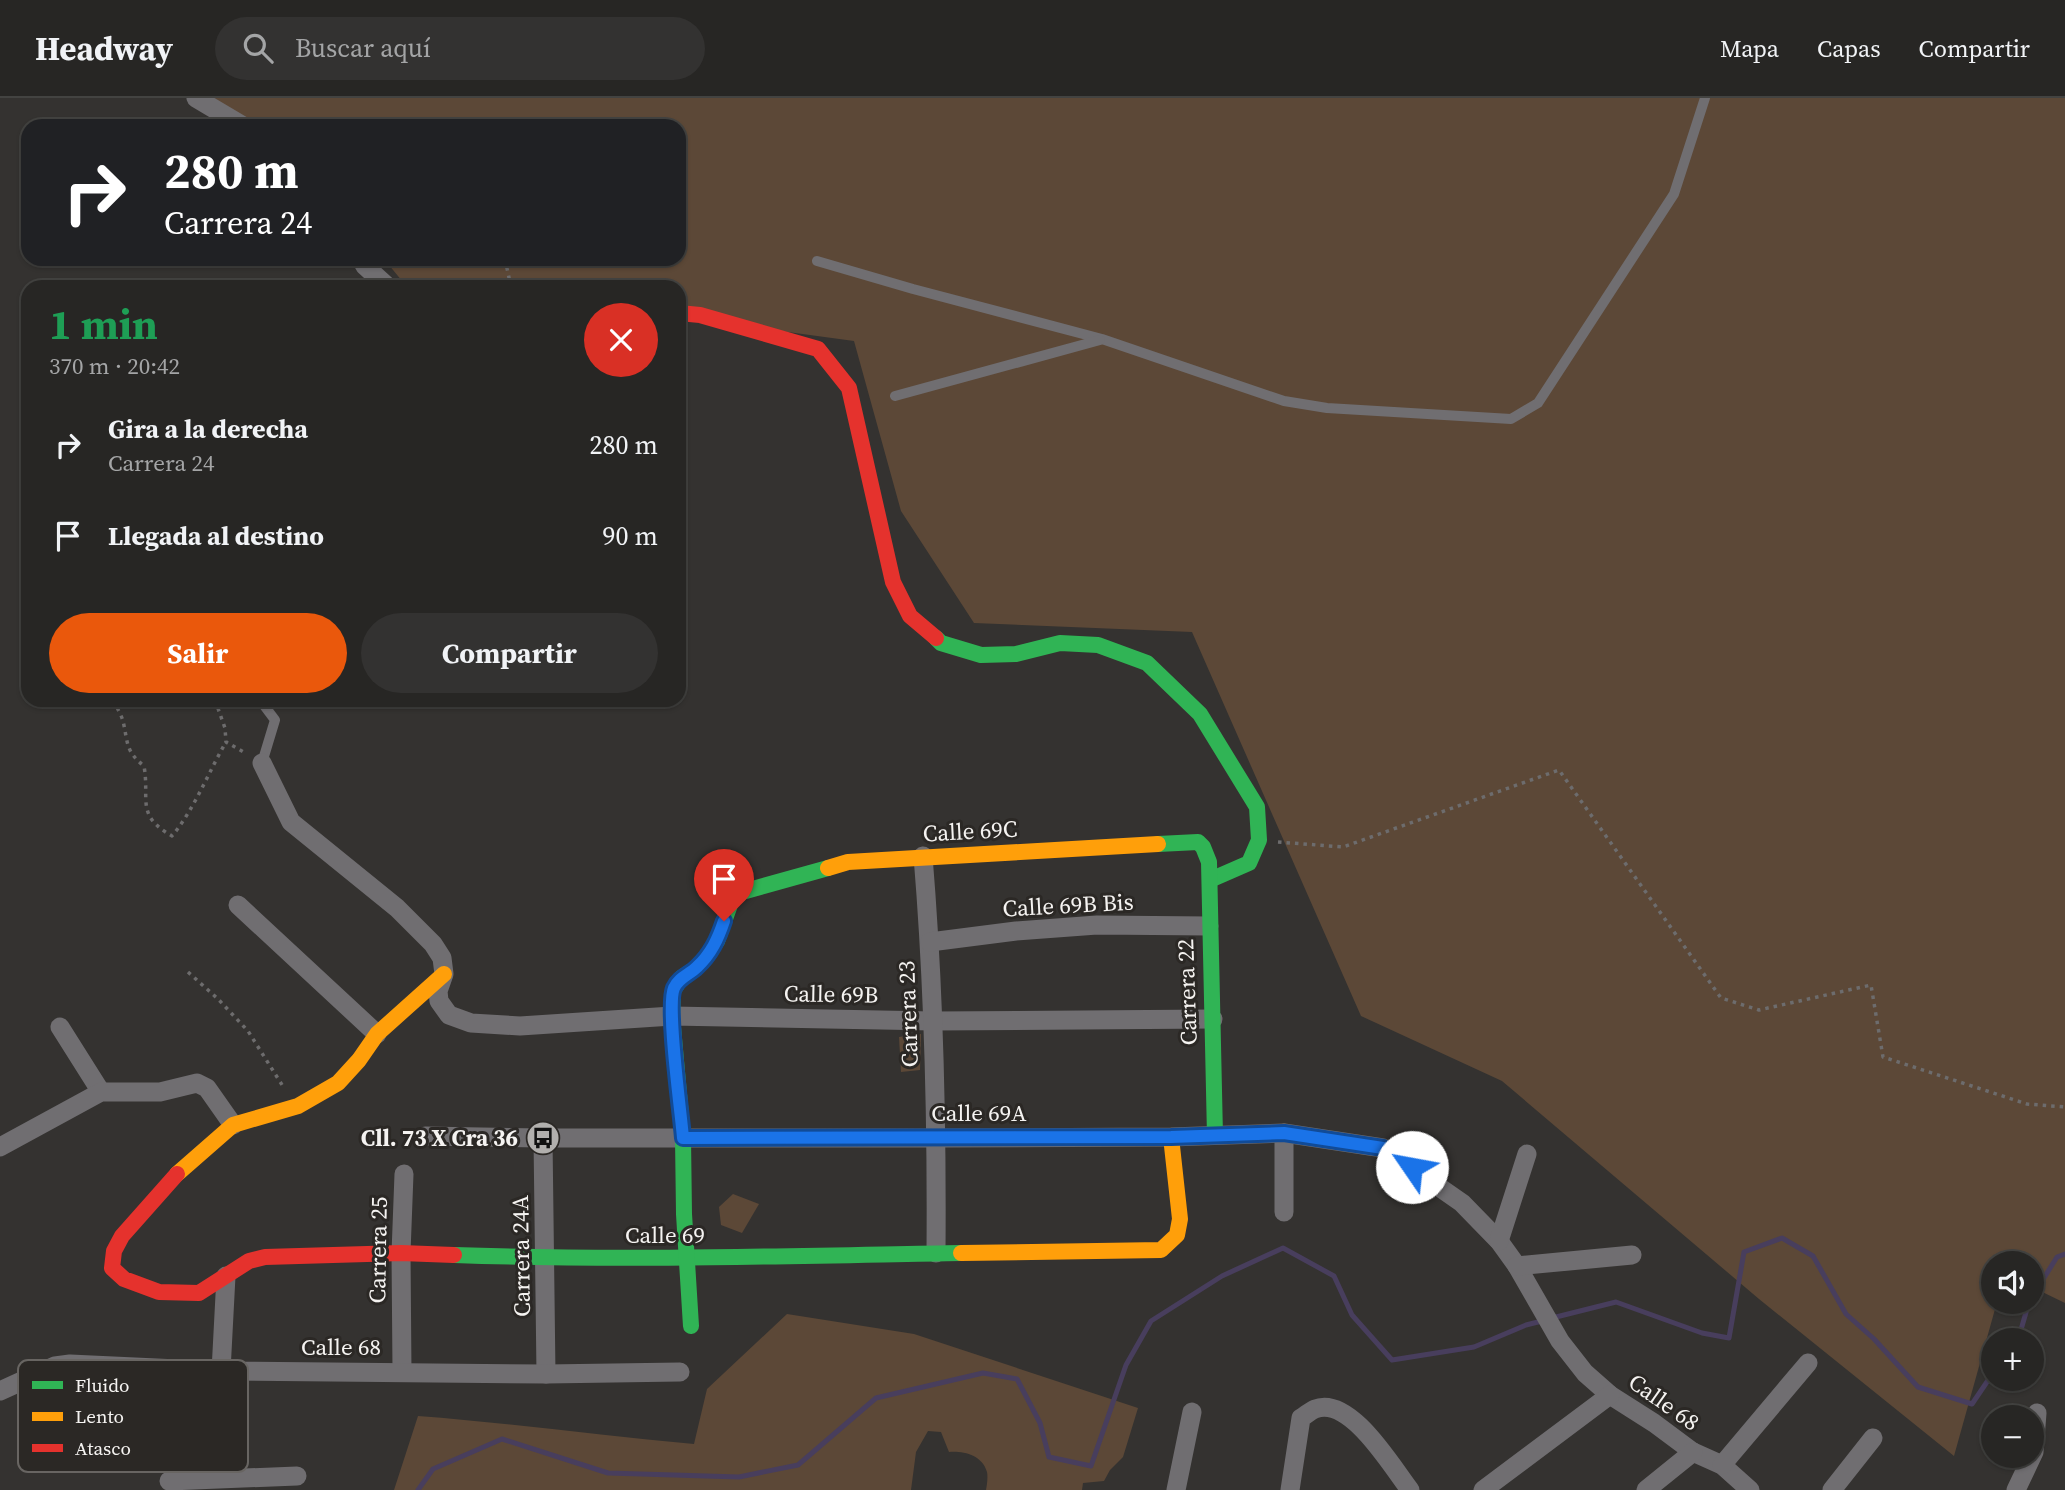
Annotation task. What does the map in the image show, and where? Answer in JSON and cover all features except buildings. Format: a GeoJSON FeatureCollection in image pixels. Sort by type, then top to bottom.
{"type":"FeatureCollection","features":[{"type":"Feature","properties":{"kind":"street"},"geometry":{"type":"LineString","coordinates":[[196,98],[231,119]]}},
{"type":"Feature","properties":{"kind":"street"},"geometry":{"type":"LineString","coordinates":[[365,266],[380,280]]}},
{"type":"Feature","properties":{"kind":"street"},"geometry":{"type":"LineString","coordinates":[[686,314],[700,315],[818,349],[849,388],[892,582],[910,616],[942,643],[981,655],[1016,654],[1060,643],[1098,645],[1147,663],[1200,713],[1257,807],[1259,840],[1250,863],[1210,880]]}},
{"type":"Feature","properties":{"kind":"street"},"geometry":{"type":"LineString","coordinates":[[0,1147],[101,1091],[160,1092],[197,1083],[207,1088],[233,1125],[298,1107],[338,1083],[359,1060],[377,1034],[444,974],[442,958],[433,944],[397,908],[290,821],[262,763]]}},
{"type":"Feature","properties":{"kind":"street","name":"Calle 69C"},"geometry":{"type":"LineString","coordinates":[[672,1016],[673,991],[681,978],[695,969],[706,957],[717,941],[731,902],[742,892],[848,862],[1198,842],[1203,847]]}},
{"type":"Feature","properties":{"kind":"street","name":"Carrera 22"},"geometry":{"type":"LineString","coordinates":[[1203,847],[1209,862],[1210,880],[1215,1136]]}},
{"type":"Feature","properties":{"kind":"street","name":"Carrera 23"},"geometry":{"type":"LineString","coordinates":[[922,856],[930,942],[933,1021],[937,1138],[936,1253]]}},
{"type":"Feature","properties":{"kind":"street"},"geometry":{"type":"LineString","coordinates":[[237,905],[377,1034]]}},
{"type":"Feature","properties":{"kind":"street","name":"Calle 69B Bis"},"geometry":{"type":"LineString","coordinates":[[930,942],[1016,931],[1097,925],[1209,926]]}},
{"type":"Feature","properties":{"kind":"street","name":"Calle 69B"},"geometry":{"type":"LineString","coordinates":[[444,974],[438,991],[439,1002],[449,1015],[471,1023],[520,1026],[672,1016],[933,1021],[1213,1019]]}},
{"type":"Feature","properties":{"kind":"street"},"geometry":{"type":"LineString","coordinates":[[672,1016],[683,1138],[684,1214],[691,1326]]}},
{"type":"Feature","properties":{"kind":"street"},"geometry":{"type":"LineString","coordinates":[[60,1027],[101,1091]]}},
{"type":"Feature","properties":{"kind":"street","name":"Calle 69"},"geometry":{"type":"LineString","coordinates":[[233,1125],[180,1171],[132,1223],[114,1251],[112,1268],[124,1279],[159,1292],[199,1293],[249,1261],[265,1256],[401,1252],[546,1258],[688,1258],[1161,1250],[1177,1235],[1180,1219],[1171,1137]]}},
{"type":"Feature","properties":{"kind":"street"},"geometry":{"type":"LineString","coordinates":[[1284,1133],[1284,1212]]}},
{"type":"Feature","properties":{"kind":"street","name":"Calle 69A"},"geometry":{"type":"LineString","coordinates":[[425,1136],[937,1138],[1171,1137],[1284,1133],[1383,1148],[1462,1203],[1499,1241],[1536,1299]]}},
{"type":"Feature","properties":{"kind":"street","name":"Carrera 24A"},"geometry":{"type":"LineString","coordinates":[[543,1138],[546,1374]]}},
{"type":"Feature","properties":{"kind":"street"},"geometry":{"type":"LineString","coordinates":[[1499,1241],[1527,1154]]}},
{"type":"Feature","properties":{"kind":"street","name":"Carrera 25"},"geometry":{"type":"LineString","coordinates":[[402,1371],[401,1252],[404,1174]]}},
{"type":"Feature","properties":{"kind":"street"},"geometry":{"type":"LineString","coordinates":[[1517,1266],[1632,1255]]}},
{"type":"Feature","properties":{"kind":"street"},"geometry":{"type":"LineString","coordinates":[[222,1360],[226,1276]]}},
{"type":"Feature","properties":{"kind":"street","name":"Calle 68"},"geometry":{"type":"LineString","coordinates":[[1536,1299],[1560,1341],[1585,1373],[1610,1395],[1693,1452],[1722,1465],[1750,1490]]}},
{"type":"Feature","properties":{"kind":"street"},"geometry":{"type":"LineString","coordinates":[[1722,1465],[1808,1363]]}},
{"type":"Feature","properties":{"kind":"street","name":"Calle 68"},"geometry":{"type":"LineString","coordinates":[[248,1371],[680,1373]]}},
{"type":"Feature","properties":{"kind":"street"},"geometry":{"type":"LineString","coordinates":[[1483,1490],[1610,1395]]}},
{"type":"Feature","properties":{"kind":"street"},"geometry":{"type":"LineString","coordinates":[[1290,1490],[1301,1418],[1316,1408],[1336,1409],[1355,1421],[1410,1490]]}},
{"type":"Feature","properties":{"kind":"street"},"geometry":{"type":"LineString","coordinates":[[1176,1490],[1192,1412]]}},
{"type":"Feature","properties":{"kind":"street"},"geometry":{"type":"LineString","coordinates":[[1832,1490],[1873,1438]]}},
{"type":"Feature","properties":{"kind":"street"},"geometry":{"type":"LineString","coordinates":[[1646,1490],[1693,1452]]}},
{"type":"Feature","properties":{"kind":"street"},"geometry":{"type":"LineString","coordinates":[[2016,1490],[2026,1468]]}},
{"type":"Feature","properties":{"kind":"street"},"geometry":{"type":"LineString","coordinates":[[229,1472],[230,1478]]}},
{"type":"Feature","properties":{"kind":"street"},"geometry":{"type":"LineString","coordinates":[[169,1481],[298,1476]]}},
{"type":"Feature","properties":{"kind":"lane"},"geometry":{"type":"LineString","coordinates":[[817,261],[1102,339],[1284,401],[1327,408],[1511,419],[1538,402],[1674,194],[1704,98]]}},
{"type":"Feature","properties":{"kind":"lane"},"geometry":{"type":"LineString","coordinates":[[895,396],[1102,339]]}},
{"type":"Feature","properties":{"kind":"lane"},"geometry":{"type":"LineString","coordinates":[[262,763],[275,720],[265,707]]}},
{"type":"Feature","properties":{"kind":"path"},"geometry":{"type":"LineString","coordinates":[[117,707],[124,724],[126,744],[132,757],[144,766],[146,805],[153,825],[172,836],[189,815],[226,742],[225,728],[218,707]]}},
{"type":"Feature","properties":{"kind":"path"},"geometry":{"type":"LineString","coordinates":[[226,742],[262,763]]}},
{"type":"Feature","properties":{"kind":"path"},"geometry":{"type":"LineString","coordinates":[[1259,840],[1343,847],[1559,770],[1721,998],[1759,1010],[1871,985],[1883,1057],[2027,1104],[2065,1107]]}},
{"type":"Feature","properties":{"kind":"path"},"geometry":{"type":"LineString","coordinates":[[188,972],[248,1031],[298,1107]]}},
{"type":"Feature","properties":{"kind":"shaded area"},"geometry":{"type":"Polygon","coordinates":[[[214,98],[2065,98],[2065,1303],[2044,1293],[2044,1251],[1981,1251],[1981,1314],[1994,1314],[1990,1328],[1981,1328],[1981,1359],[1954,1456],[1759,1299],[1502,1081],[1361,1016],[1192,632],[974,623],[901,511],[854,341],[686,318],[686,280],[401,280],[390,266],[686,266],[686,119],[242,119],[214,98]]]}},
{"type":"Feature","properties":{"kind":"shaded area"},"geometry":{"type":"Polygon","coordinates":[[[921,1034],[920,1070],[901,1072],[899,1037],[921,1034]]]}},
{"type":"Feature","properties":{"kind":"shaded area"},"geometry":{"type":"Polygon","coordinates":[[[733,1194],[759,1204],[742,1233],[721,1225],[719,1207],[733,1194]]]}},
{"type":"Feature","properties":{"kind":"shaded area"},"geometry":{"type":"Polygon","coordinates":[[[787,1314],[914,1334],[1138,1408],[1123,1457],[1110,1470],[1104,1481],[1083,1483],[1082,1490],[986,1490],[985,1466],[966,1453],[949,1452],[941,1432],[928,1431],[916,1452],[911,1490],[394,1490],[418,1416],[694,1444],[707,1389],[787,1314]]]}},
{"type":"Feature","properties":{"kind":"waterway"},"geometry":{"type":"LineString","coordinates":[[1552,1318],[1616,1302],[1702,1333],[1729,1338],[1744,1252],[1782,1238],[1813,1256],[1846,1314],[1874,1339],[1918,1387],[1972,1404],[1981,1391]]}},
{"type":"Feature","properties":{"kind":"waterway"},"geometry":{"type":"LineString","coordinates":[[418,1490],[433,1469],[502,1439],[608,1473],[739,1477],[798,1465],[876,1398],[983,1373],[1017,1379],[1040,1423],[1049,1457],[1091,1466],[1126,1365],[1151,1321],[1222,1276],[1283,1248],[1334,1276],[1352,1315],[1392,1360],[1474,1347],[1542,1321]]}},
{"type":"Feature","properties":{"kind":"waterway"},"geometry":{"type":"LineString","coordinates":[[2044,1278],[2057,1257],[2065,1254]]}},
{"type":"Feature","properties":{"kind":"waterway"},"geometry":{"type":"LineString","coordinates":[[2021,1328],[2026,1314]]}},
{"type":"Feature","properties":{"kind":"traffic: fast"},"geometry":{"type":"LineString","coordinates":[[936,638],[941,643],[981,655],[1016,654],[1060,643],[1098,645],[1147,663],[1200,714],[1257,807],[1259,840],[1249,863],[1210,880]]}},
{"type":"Feature","properties":{"kind":"traffic: fast"},"geometry":{"type":"LineString","coordinates":[[1158,844],[1198,842],[1209,862],[1215,1136]]}},
{"type":"Feature","properties":{"kind":"traffic: fast"},"geometry":{"type":"LineString","coordinates":[[691,1326],[684,1214],[683,1138],[672,1016],[673,991],[681,978],[695,969],[706,957],[717,941],[731,902],[742,892],[828,868]]}},
{"type":"Feature","properties":{"kind":"traffic: fast"},"geometry":{"type":"LineString","coordinates":[[454,1255],[644,1258],[961,1253]]}},
{"type":"Feature","properties":{"kind":"traffic: slow"},"geometry":{"type":"LineString","coordinates":[[828,868],[848,862],[1158,844]]}},
{"type":"Feature","properties":{"kind":"traffic: slow"},"geometry":{"type":"LineString","coordinates":[[177,1174],[233,1125],[298,1106],[338,1083],[359,1060],[377,1034],[444,974]]}},
{"type":"Feature","properties":{"kind":"traffic: slow"},"geometry":{"type":"LineString","coordinates":[[961,1253],[1161,1250],[1177,1235],[1180,1219],[1171,1137]]}},
{"type":"Feature","properties":{"kind":"traffic: jam"},"geometry":{"type":"LineString","coordinates":[[686,314],[700,315],[818,349],[849,388],[893,582],[910,616],[936,638]]}},
{"type":"Feature","properties":{"kind":"traffic: jam"},"geometry":{"type":"LineString","coordinates":[[177,1174],[122,1236],[114,1251],[112,1268],[124,1279],[159,1292],[199,1293],[249,1261],[265,1257],[401,1253],[454,1255]]}},
{"type":"Feature","properties":{"kind":"place","name":"Cll. 73 X Cra 36"},"geometry":{"type":"Point","coordinates":[543,1138]}},
{"type":"Feature","properties":{"kind":"route"},"geometry":{"type":"LineString","coordinates":[[724,921],[717,941],[706,957],[695,969],[681,978],[673,991],[672,1016],[683,1138],[1171,1137],[1284,1133],[1383,1148],[1412,1167]]}}]}
